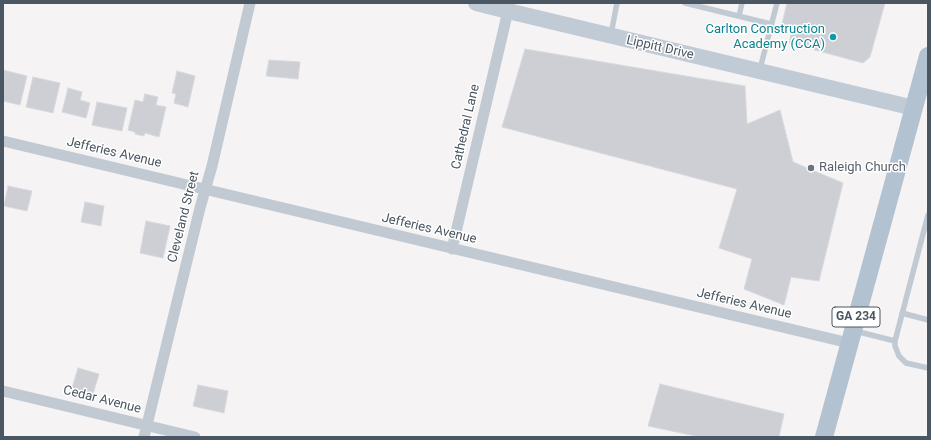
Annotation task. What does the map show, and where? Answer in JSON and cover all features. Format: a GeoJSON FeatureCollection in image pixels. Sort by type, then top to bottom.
{"type":"FeatureCollection","features":[{"type":"Feature","properties":{"kind":"main road","name":"GA 234"},"geometry":{"type":"LineString","coordinates":[[824,437],[928,56]]}},
{"type":"Feature","properties":{"kind":"street","name":"Cleveland Street"},"geometry":{"type":"LineString","coordinates":[[144,437],[250,3]]}},
{"type":"Feature","properties":{"kind":"street","name":"Lippitt Drive"},"geometry":{"type":"LineString","coordinates":[[476,3],[914,108]]}},
{"type":"Feature","properties":{"kind":"street","name":"Cathedral Lane"},"geometry":{"type":"LineString","coordinates":[[452,249],[508,11]]}},
{"type":"Feature","properties":{"kind":"street","name":"Jefferies Avenue"},"geometry":{"type":"LineString","coordinates":[[3,141],[452,249],[851,337]]}},
{"type":"Feature","properties":{"kind":"street","name":"Cedar Avenue"},"geometry":{"type":"LineString","coordinates":[[3,391],[195,437]]}},
{"type":"Feature","properties":{"kind":"lane"},"geometry":{"type":"LineString","coordinates":[[610,36],[618,3]]}},
{"type":"Feature","properties":{"kind":"lane"},"geometry":{"type":"LineString","coordinates":[[685,3],[704,5],[771,24]]}},
{"type":"Feature","properties":{"kind":"lane"},"geometry":{"type":"LineString","coordinates":[[739,16],[742,3]]}},
{"type":"Feature","properties":{"kind":"lane"},"geometry":{"type":"LineString","coordinates":[[759,71],[777,3]]}},
{"type":"Feature","properties":{"kind":"lane"},"geometry":{"type":"LineString","coordinates":[[928,215],[895,341],[896,352],[902,360],[906,363],[928,368]]}},
{"type":"Feature","properties":{"kind":"lane"},"geometry":{"type":"LineString","coordinates":[[902,314],[928,320]]}},
{"type":"Feature","properties":{"kind":"lane"},"geometry":{"type":"LineString","coordinates":[[851,337],[895,341]]}},
{"type":"Feature","properties":{"kind":"building","name":"Carlton Construction Academy (CCA)"},"geometry":{"type":"Polygon","coordinates":[[[787,3],[885,3],[870,57],[863,63],[789,43],[792,31],[781,28],[787,3]]]}},
{"type":"Feature","properties":{"kind":"building"},"geometry":{"type":"Polygon","coordinates":[[[525,49],[745,86],[747,124],[780,110],[793,162],[843,183],[819,281],[791,277],[784,305],[744,289],[752,259],[719,248],[737,189],[502,127],[525,49]]]}},
{"type":"Feature","properties":{"kind":"building"},"geometry":{"type":"Polygon","coordinates":[[[269,60],[300,62],[298,79],[266,76],[269,60]]]}},
{"type":"Feature","properties":{"kind":"building"},"geometry":{"type":"Polygon","coordinates":[[[3,70],[27,76],[20,105],[3,101],[3,70]]]}},
{"type":"Feature","properties":{"kind":"building"},"geometry":{"type":"Polygon","coordinates":[[[177,71],[195,76],[188,107],[174,103],[176,94],[172,93],[177,71]]]}},
{"type":"Feature","properties":{"kind":"building"},"geometry":{"type":"Polygon","coordinates":[[[33,77],[60,83],[53,113],[26,107],[33,77]]]}},
{"type":"Feature","properties":{"kind":"building"},"geometry":{"type":"Polygon","coordinates":[[[68,88],[82,92],[80,100],[90,103],[86,118],[62,112],[68,88]]]}},
{"type":"Feature","properties":{"kind":"building"},"geometry":{"type":"Polygon","coordinates":[[[145,94],[158,97],[156,105],[166,107],[159,137],[145,133],[144,136],[135,134],[135,132],[128,130],[135,100],[143,102],[145,94]]]}},
{"type":"Feature","properties":{"kind":"building"},"geometry":{"type":"Polygon","coordinates":[[[97,102],[127,108],[122,131],[92,125],[97,102]]]}},
{"type":"Feature","properties":{"kind":"building"},"geometry":{"type":"Polygon","coordinates":[[[8,186],[32,191],[27,211],[4,206],[8,186]]]}},
{"type":"Feature","properties":{"kind":"building"},"geometry":{"type":"Polygon","coordinates":[[[85,202],[104,206],[101,226],[81,222],[85,202]]]}},
{"type":"Feature","properties":{"kind":"building"},"geometry":{"type":"Polygon","coordinates":[[[146,221],[170,226],[163,258],[140,253],[146,221]]]}},
{"type":"Feature","properties":{"kind":"building"},"geometry":{"type":"Polygon","coordinates":[[[78,368],[99,374],[93,394],[72,388],[78,368]]]}},
{"type":"Feature","properties":{"kind":"building"},"geometry":{"type":"Polygon","coordinates":[[[660,384],[784,414],[779,437],[700,437],[648,426],[660,384]]]}},
{"type":"Feature","properties":{"kind":"building"},"geometry":{"type":"Polygon","coordinates":[[[198,385],[228,391],[224,413],[193,406],[198,385]]]}},
{"type":"Feature","properties":{"kind":"place","name":"Carlton Construction Academy (CCA)"},"geometry":{"type":"Point","coordinates":[833,37]}},
{"type":"Feature","properties":{"kind":"place","name":"Raleigh Church"},"geometry":{"type":"Point","coordinates":[811,168]}}]}
